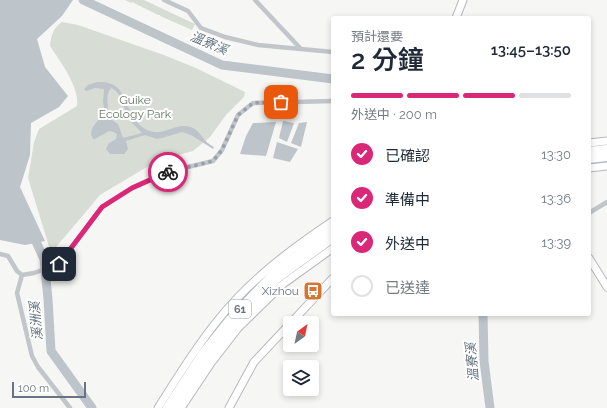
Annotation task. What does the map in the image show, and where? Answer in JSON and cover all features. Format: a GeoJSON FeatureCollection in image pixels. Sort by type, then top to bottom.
{"type":"FeatureCollection","features":[{"type":"Feature","properties":{"kind":"highway"},"geometry":{"type":"LineString","coordinates":[[591,151],[607,149]]}},
{"type":"Feature","properties":{"kind":"highway"},"geometry":{"type":"LineString","coordinates":[[591,159],[607,157]]}},
{"type":"Feature","properties":{"kind":"highway","name":"61"},"geometry":{"type":"LineString","coordinates":[[167,408],[202,354],[230,319],[275,272],[331,230]]}},
{"type":"Feature","properties":{"kind":"highway","name":"61"},"geometry":{"type":"LineString","coordinates":[[174,408],[206,358],[234,324],[278,278],[331,239]]}},
{"type":"Feature","properties":{"kind":"street"},"geometry":{"type":"LineString","coordinates":[[255,0],[301,49]]}},
{"type":"Feature","properties":{"kind":"street"},"geometry":{"type":"LineString","coordinates":[[457,16],[463,0]]}},
{"type":"Feature","properties":{"kind":"street"},"geometry":{"type":"LineString","coordinates":[[168,1],[188,11],[201,28],[225,37],[258,45],[331,52]]}},
{"type":"Feature","properties":{"kind":"street"},"geometry":{"type":"LineString","coordinates":[[0,254],[8,256],[17,271],[22,275],[34,273],[59,264],[102,207],[132,188],[163,173],[213,161],[222,150],[238,115],[253,103],[331,101]]}},
{"type":"Feature","properties":{"kind":"street"},"geometry":{"type":"LineString","coordinates":[[591,143],[607,141]]}},
{"type":"Feature","properties":{"kind":"street"},"geometry":{"type":"LineString","coordinates":[[591,168],[607,166]]}},
{"type":"Feature","properties":{"kind":"street"},"geometry":{"type":"LineString","coordinates":[[591,212],[607,202]]}},
{"type":"Feature","properties":{"kind":"street"},"geometry":{"type":"LineString","coordinates":[[158,408],[195,349],[242,293],[267,269],[307,238],[331,222]]}},
{"type":"Feature","properties":{"kind":"street"},"geometry":{"type":"LineString","coordinates":[[181,408],[211,363],[238,328],[283,284],[331,249]]}},
{"type":"Feature","properties":{"kind":"street"},"geometry":{"type":"LineString","coordinates":[[591,261],[607,287]]}},
{"type":"Feature","properties":{"kind":"street"},"geometry":{"type":"LineString","coordinates":[[22,275],[17,293],[32,356],[38,367],[70,408]]}},
{"type":"Feature","properties":{"kind":"street"},"geometry":{"type":"LineString","coordinates":[[229,408],[254,362],[331,280]]}},
{"type":"Feature","properties":{"kind":"green space"},"geometry":{"type":"Polygon","coordinates":[[[125,0],[144,0],[195,24],[192,30],[125,0]]]}},
{"type":"Feature","properties":{"kind":"green space","name":"Guike Ecology Park"},"geometry":{"type":"Polygon","coordinates":[[[62,22],[78,25],[164,55],[196,68],[245,92],[244,97],[226,115],[210,137],[193,151],[157,161],[100,195],[51,253],[28,178],[34,142],[39,129],[77,106],[77,99],[72,83],[64,67],[50,46],[53,32],[62,22]]]}},
{"type":"Feature","properties":{"kind":"shaded area"},"geometry":{"type":"Polygon","coordinates":[[[0,0],[73,0],[62,16],[37,39],[45,67],[68,96],[59,107],[31,123],[30,155],[20,187],[45,241],[25,245],[0,240],[0,0]]]}},
{"type":"Feature","properties":{"kind":"shaded area"},"geometry":{"type":"Polygon","coordinates":[[[97,82],[108,83],[115,86],[120,91],[135,120],[148,130],[161,132],[184,126],[191,127],[214,147],[213,149],[191,135],[182,132],[157,139],[145,135],[126,141],[128,149],[124,154],[110,154],[106,149],[109,143],[116,139],[117,134],[109,131],[93,139],[91,134],[92,128],[99,119],[106,117],[103,102],[104,89],[95,88],[86,91],[84,89],[88,85],[97,82]],[[111,88],[108,95],[107,103],[109,118],[118,124],[123,138],[142,133],[130,120],[120,97],[115,90],[111,88]]]}},
{"type":"Feature","properties":{"kind":"shaded area"},"geometry":{"type":"Polygon","coordinates":[[[283,121],[294,123],[287,142],[279,138],[283,121]]]}},
{"type":"Feature","properties":{"kind":"shaded area"},"geometry":{"type":"Polygon","coordinates":[[[276,122],[266,156],[240,154],[246,136],[253,123],[276,122]]]}},
{"type":"Feature","properties":{"kind":"shaded area"},"geometry":{"type":"Polygon","coordinates":[[[307,122],[301,147],[291,143],[299,123],[307,122]]]}},
{"type":"Feature","properties":{"kind":"shaded area"},"geometry":{"type":"Polygon","coordinates":[[[277,142],[298,149],[290,162],[273,158],[277,142]]]}},
{"type":"Feature","properties":{"kind":"waterway","name":"溫寮溪"},"geometry":{"type":"LineString","coordinates":[[83,0],[222,65],[331,79]]}},
{"type":"Feature","properties":{"kind":"waterway","name":"溪洲溪"},"geometry":{"type":"LineString","coordinates":[[32,233],[44,259],[51,351],[92,408]]}},
{"type":"Feature","properties":{"kind":"waterway","name":"溫寮溪"},"geometry":{"type":"LineString","coordinates":[[483,316],[484,361],[490,408]]}},
{"type":"Feature","properties":{"kind":"way so far"},"geometry":{"type":"LineString","coordinates":[[168,172],[213,161],[222,150],[238,115],[253,103],[281,102]]}},
{"type":"Feature","properties":{"kind":"place","name":"Xizhou"},"geometry":{"type":"Point","coordinates":[313,291]}},
{"type":"Feature","properties":{"kind":"route"},"geometry":{"type":"LineString","coordinates":[[59,264],[68,250],[102,207],[132,188],[168,172]]}}]}
